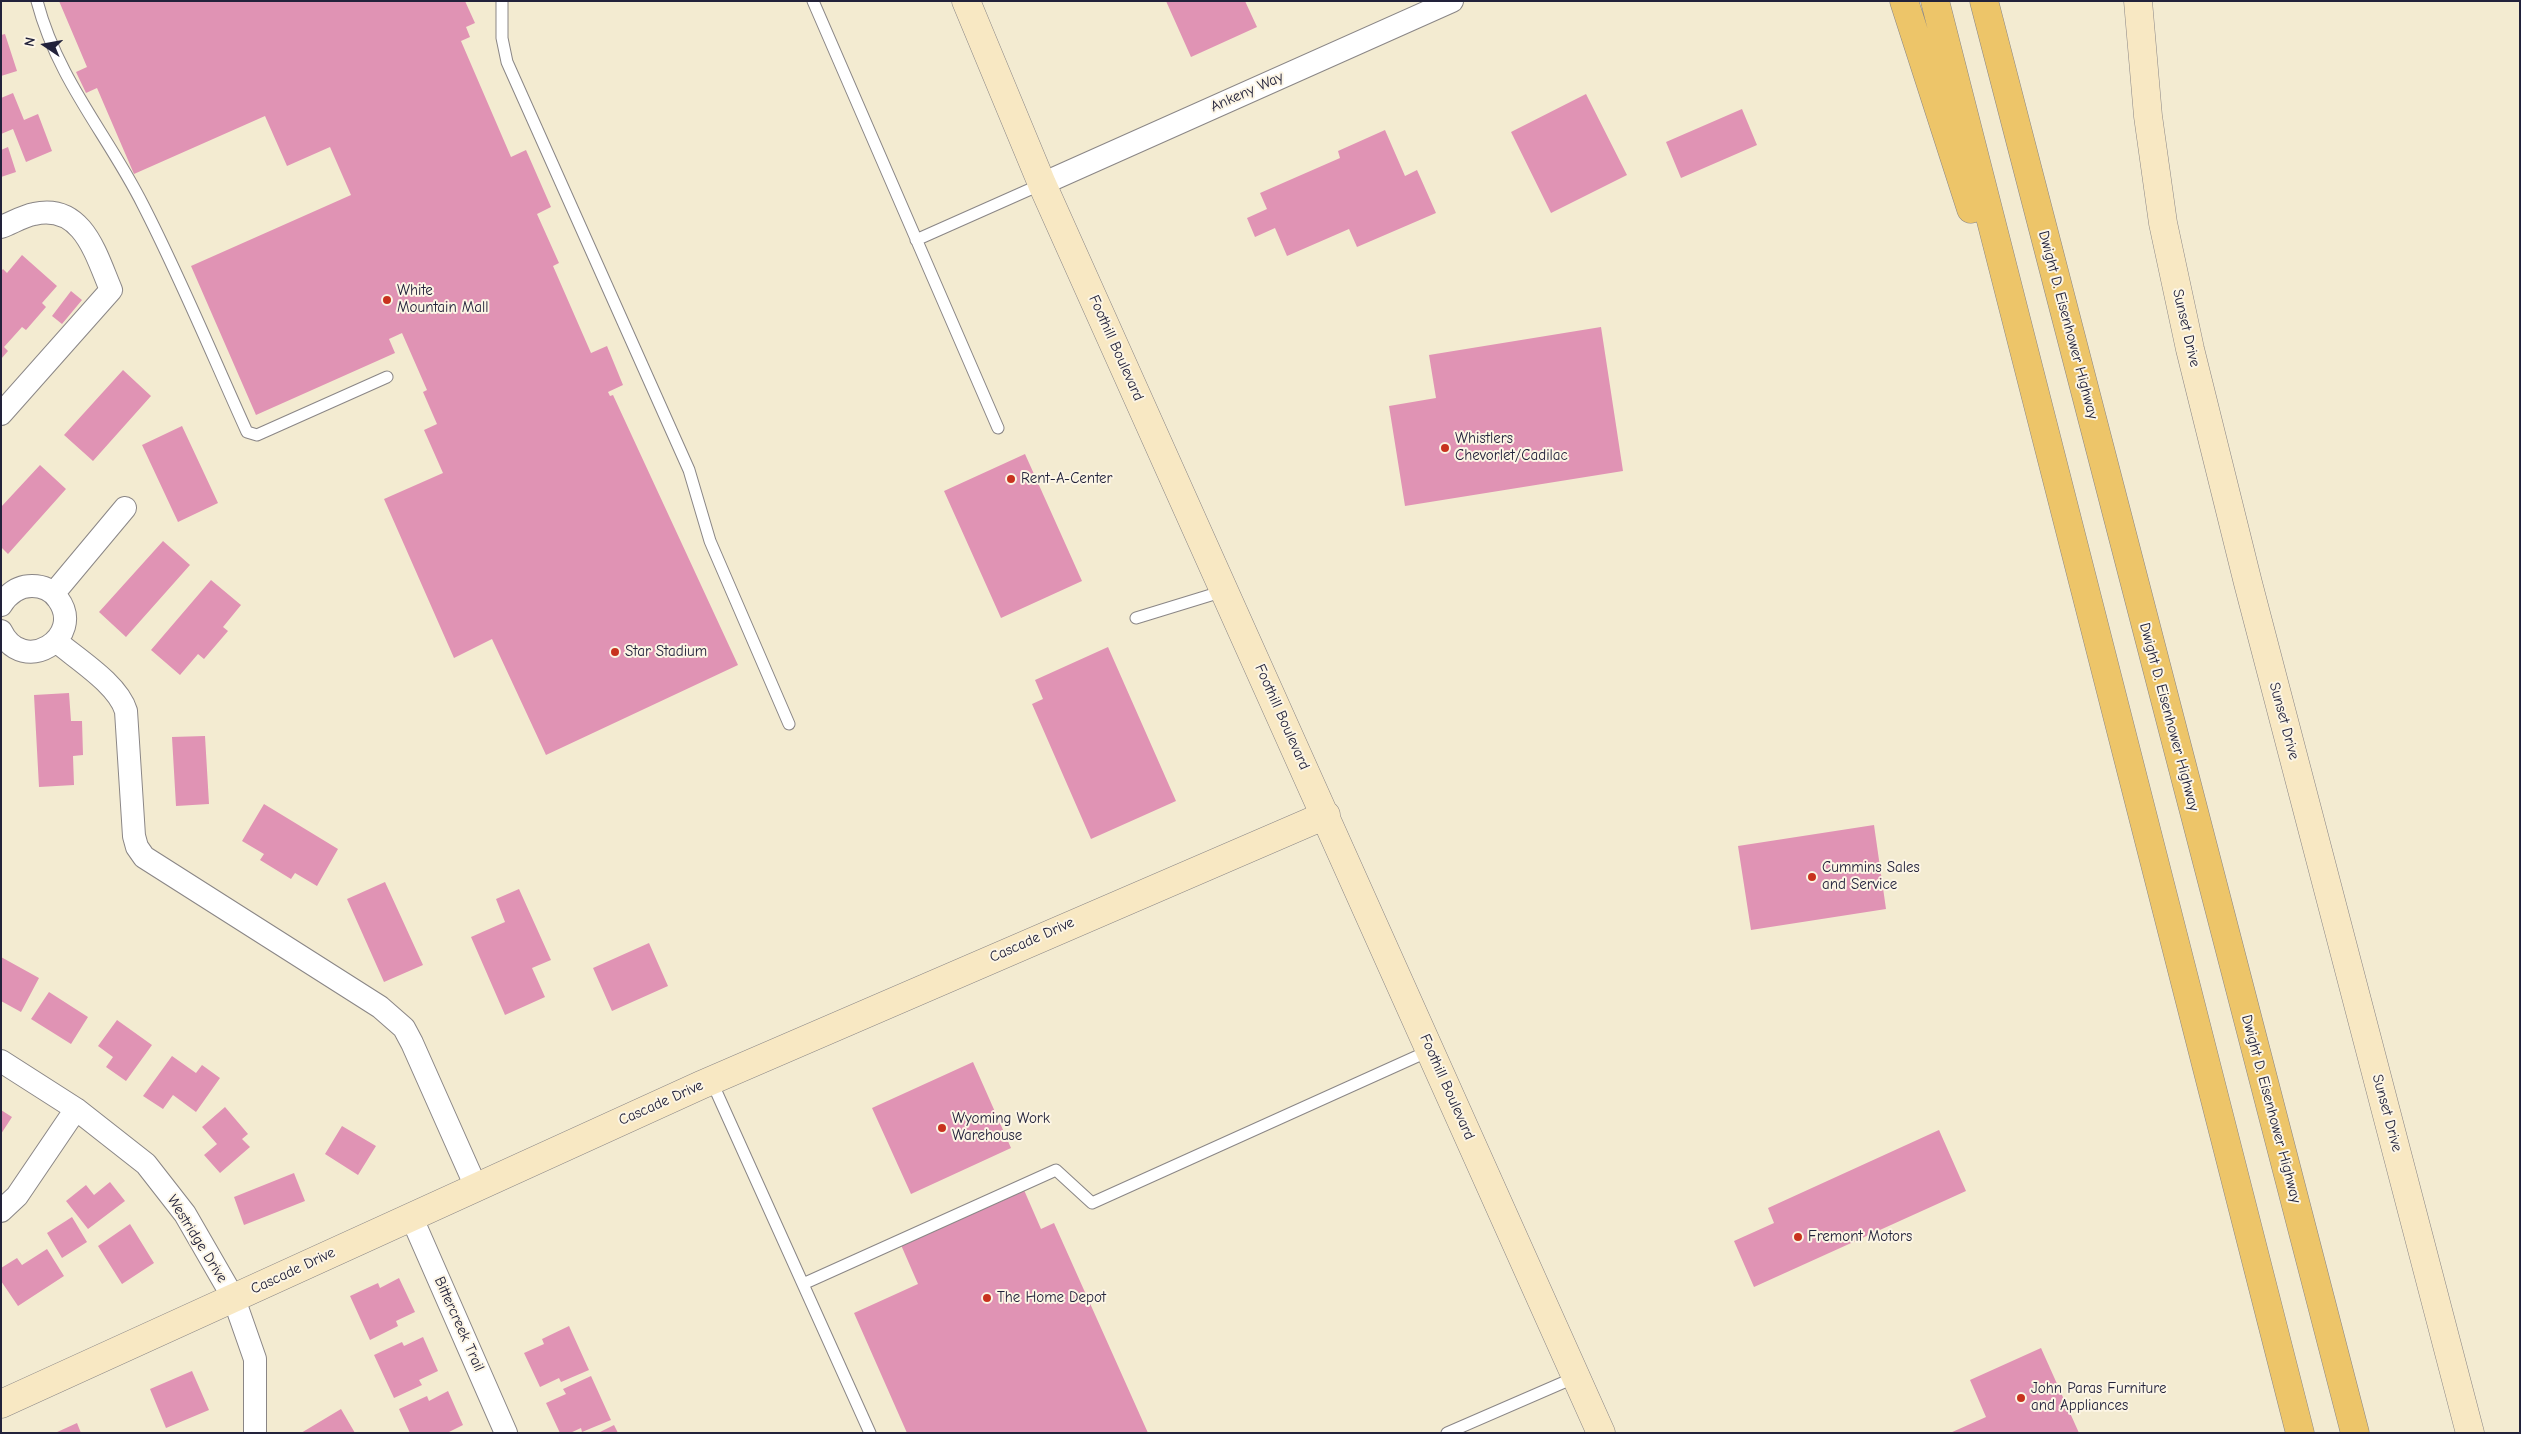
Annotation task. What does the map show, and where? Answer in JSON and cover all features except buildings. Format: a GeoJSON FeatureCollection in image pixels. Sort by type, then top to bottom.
{"type":"FeatureCollection","features":[{"type":"Feature","properties":{"kind":"highway"},"geometry":{"type":"LineString","coordinates":[[1904,1],[2058,480]]}},
{"type":"Feature","properties":{"kind":"highway"},"geometry":{"type":"LineString","coordinates":[[1935,1],[2300,1433]]}},
{"type":"Feature","properties":{"kind":"highway","name":"Dwight D. Eisenhower Highway"},"geometry":{"type":"LineString","coordinates":[[1984,1],[2355,1433]]}},
{"type":"Feature","properties":{"kind":"highway"},"geometry":{"type":"LineString","coordinates":[[1995,1],[2056,279]]}},
{"type":"Feature","properties":{"kind":"street","name":"Foothill Boulevard"},"geometry":{"type":"LineString","coordinates":[[966,1],[1042,184],[1226,590],[1601,1433]]}},
{"type":"Feature","properties":{"kind":"street","name":"Ankeny Way"},"geometry":{"type":"LineString","coordinates":[[1042,184],[1452,1]]}},
{"type":"Feature","properties":{"kind":"street","name":"Sunset Drive"},"geometry":{"type":"LineString","coordinates":[[2138,1],[2148,116],[2163,224],[2190,349],[2248,583],[2470,1433]]}},
{"type":"Feature","properties":{"kind":"street"},"geometry":{"type":"LineString","coordinates":[[1,227],[32,214],[55,213],[67,216],[78,223],[86,234],[111,290],[1,414]]}},
{"type":"Feature","properties":{"kind":"street"},"geometry":{"type":"LineString","coordinates":[[54,593],[124,508]]}},
{"type":"Feature","properties":{"kind":"street"},"geometry":{"type":"LineString","coordinates":[[3,599],[12,592],[26,586],[41,586],[54,593],[63,605],[65,620],[62,634],[52,646],[38,652],[23,651],[3,640]]}},
{"type":"Feature","properties":{"kind":"street"},"geometry":{"type":"LineString","coordinates":[[56,641],[109,686],[123,702],[126,712],[134,836],[137,847],[144,858],[380,1007],[404,1028],[424,1068],[476,1187]]}},
{"type":"Feature","properties":{"kind":"street","name":"Cascade Drive"},"geometry":{"type":"LineString","coordinates":[[1,1404],[711,1080],[1326,815]]}},
{"type":"Feature","properties":{"kind":"street","name":"Westridge Drive"},"geometry":{"type":"LineString","coordinates":[[1,1061],[76,1109],[146,1164],[185,1214],[234,1299],[255,1359],[255,1433]]}},
{"type":"Feature","properties":{"kind":"street"},"geometry":{"type":"LineString","coordinates":[[1,1211],[17,1196],[76,1109]]}},
{"type":"Feature","properties":{"kind":"street","name":"Bittercreek Trail"},"geometry":{"type":"LineString","coordinates":[[411,1216],[506,1433]]}},
{"type":"Feature","properties":{"kind":"lane"},"geometry":{"type":"LineString","coordinates":[[37,1],[61,65],[79,100],[143,204],[247,432],[257,435],[387,377]]}},
{"type":"Feature","properties":{"kind":"lane"},"geometry":{"type":"LineString","coordinates":[[502,1],[502,38],[507,62],[689,470],[710,541],[789,724]]}},
{"type":"Feature","properties":{"kind":"lane"},"geometry":{"type":"LineString","coordinates":[[813,1],[998,428]]}},
{"type":"Feature","properties":{"kind":"lane"},"geometry":{"type":"LineString","coordinates":[[916,240],[1042,184]]}},
{"type":"Feature","properties":{"kind":"lane"},"geometry":{"type":"LineString","coordinates":[[1136,618],[1226,590]]}},
{"type":"Feature","properties":{"kind":"lane"},"geometry":{"type":"LineString","coordinates":[[803,1284],[1056,1170],[1092,1202],[1431,1050]]}},
{"type":"Feature","properties":{"kind":"lane"},"geometry":{"type":"LineString","coordinates":[[711,1080],[870,1433]]}},
{"type":"Feature","properties":{"kind":"lane"},"geometry":{"type":"LineString","coordinates":[[1447,1433],[1576,1377]]}},
{"type":"Feature","properties":{"kind":"place","name":"White Mountain Mall"},"geometry":{"type":"Point","coordinates":[387,300]}},
{"type":"Feature","properties":{"kind":"place","name":"Whistlers Chevorlet/Cadilac"},"geometry":{"type":"Point","coordinates":[1445,448]}},
{"type":"Feature","properties":{"kind":"place","name":"Rent-A-Center"},"geometry":{"type":"Point","coordinates":[1011,479]}},
{"type":"Feature","properties":{"kind":"place","name":"Star Stadium"},"geometry":{"type":"Point","coordinates":[615,652]}},
{"type":"Feature","properties":{"kind":"place","name":"Cummins Sales and Service"},"geometry":{"type":"Point","coordinates":[1812,877]}},
{"type":"Feature","properties":{"kind":"place","name":"Wyoming Work Warehouse"},"geometry":{"type":"Point","coordinates":[942,1128]}},
{"type":"Feature","properties":{"kind":"place","name":"Fremont Motors"},"geometry":{"type":"Point","coordinates":[1798,1237]}},
{"type":"Feature","properties":{"kind":"place","name":"The Home Depot"},"geometry":{"type":"Point","coordinates":[987,1298]}},
{"type":"Feature","properties":{"kind":"place","name":"John Paras Furniture and Appliances"},"geometry":{"type":"Point","coordinates":[2021,1398]}}]}
